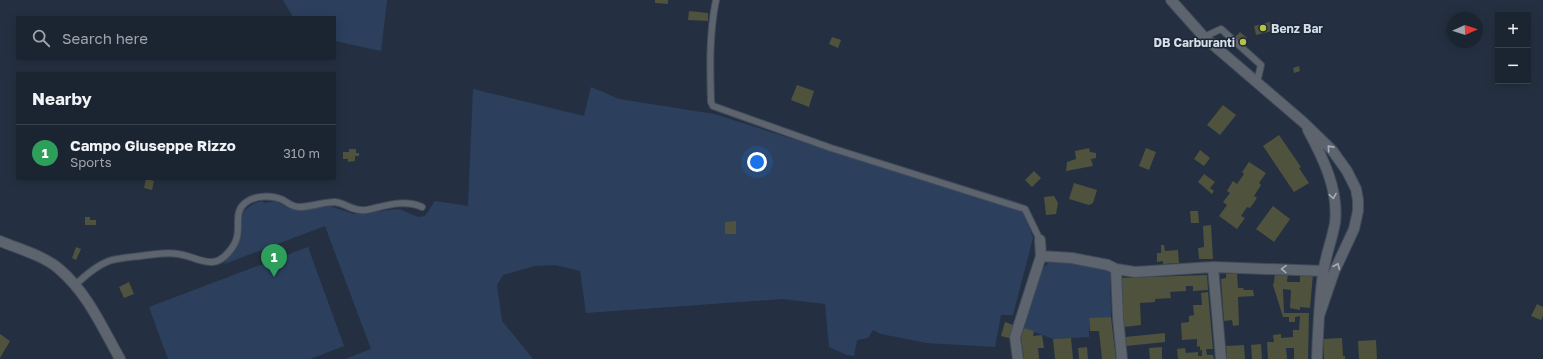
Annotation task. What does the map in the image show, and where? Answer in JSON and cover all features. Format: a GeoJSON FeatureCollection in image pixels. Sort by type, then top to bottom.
{"type":"FeatureCollection","features":[{"type":"Feature","properties":{"kind":"street"},"geometry":{"type":"LineString","coordinates":[[1171,0],[1204,37],[1303,122],[1336,155],[1347,171],[1356,189],[1358,211],[1354,229],[1334,272],[1319,316]]}},
{"type":"Feature","properties":{"kind":"street"},"geometry":{"type":"LineString","coordinates":[[1303,122],[1321,155],[1330,179],[1334,201],[1335,221],[1323,272],[1317,359]]}},
{"type":"Feature","properties":{"kind":"street"},"geometry":{"type":"LineString","coordinates":[[1018,359],[1015,337],[1040,256],[1040,240]]}},
{"type":"Feature","properties":{"kind":"street"},"geometry":{"type":"LineString","coordinates":[[0,241],[38,257],[58,268],[82,293],[120,359]]}},
{"type":"Feature","properties":{"kind":"street"},"geometry":{"type":"LineString","coordinates":[[1040,256],[1072,258],[1135,272],[1213,267],[1323,272]]}},
{"type":"Feature","properties":{"kind":"street"},"geometry":{"type":"LineString","coordinates":[[1213,267],[1221,359]]}},
{"type":"Feature","properties":{"kind":"street"},"geometry":{"type":"LineString","coordinates":[[1116,269],[1118,318],[1122,359]]}},
{"type":"Feature","properties":{"kind":"lane"},"geometry":{"type":"LineString","coordinates":[[716,0],[712,18],[710,59],[711,102],[713,106],[832,148],[1026,209],[1040,240]]}},
{"type":"Feature","properties":{"kind":"lane"},"geometry":{"type":"LineString","coordinates":[[1204,37],[1221,29],[1261,65],[1261,85]]}},
{"type":"Feature","properties":{"kind":"lane"},"geometry":{"type":"LineString","coordinates":[[75,285],[88,273],[109,261],[170,253],[213,262],[220,260],[225,256],[235,242],[237,236],[237,220],[241,207],[246,202],[253,199],[270,197],[283,200],[297,207],[333,202],[343,203],[359,210],[401,203],[414,203],[422,207]]}},
{"type":"Feature","properties":{"kind":"shaded area"},"geometry":{"type":"Polygon","coordinates":[[[283,0],[387,0],[381,51],[336,41],[336,16],[292,16],[283,0]]]}},
{"type":"Feature","properties":{"kind":"shaded area"},"geometry":{"type":"Polygon","coordinates":[[[591,87],[619,99],[714,114],[1024,212],[1033,238],[1013,315],[1001,315],[995,347],[927,343],[881,334],[873,330],[868,338],[857,340],[854,356],[847,355],[829,347],[825,304],[783,299],[586,313],[580,271],[555,265],[535,266],[503,275],[497,285],[502,321],[533,359],[345,359],[371,349],[325,226],[224,264],[242,235],[241,222],[243,213],[250,206],[262,201],[265,203],[275,201],[288,208],[296,210],[329,206],[354,214],[399,209],[418,217],[425,216],[435,201],[468,206],[473,89],[584,116],[591,87]]]}},
{"type":"Feature","properties":{"kind":"shaded area"},"geometry":{"type":"Polygon","coordinates":[[[308,247],[344,346],[310,359],[168,359],[149,307],[308,247]]]}},
{"type":"Feature","properties":{"kind":"shaded area"},"geometry":{"type":"Polygon","coordinates":[[[1054,261],[1106,268],[1110,271],[1111,317],[1089,319],[1089,337],[1053,339],[1024,328],[1042,270],[1049,262],[1054,261]]]}},
{"type":"Feature","properties":{"kind":"building"},"geometry":{"type":"Polygon","coordinates":[[[655,0],[668,0],[668,4],[655,3],[655,0]]]}},
{"type":"Feature","properties":{"kind":"building"},"geometry":{"type":"Polygon","coordinates":[[[689,11],[708,13],[708,21],[688,20],[689,11]]]}},
{"type":"Feature","properties":{"kind":"building","name":"Benz Bar"},"geometry":{"type":"Polygon","coordinates":[[[1270,22],[1272,31],[1256,35],[1254,26],[1270,22]]]}},
{"type":"Feature","properties":{"kind":"building"},"geometry":{"type":"Polygon","coordinates":[[[1240,32],[1247,38],[1239,48],[1231,41],[1240,32]]]}},
{"type":"Feature","properties":{"kind":"building"},"geometry":{"type":"Polygon","coordinates":[[[832,37],[841,40],[838,48],[829,44],[832,37]]]}},
{"type":"Feature","properties":{"kind":"building"},"geometry":{"type":"Polygon","coordinates":[[[1299,66],[1300,71],[1294,73],[1293,68],[1299,66]]]}},
{"type":"Feature","properties":{"kind":"building"},"geometry":{"type":"Polygon","coordinates":[[[797,85],[814,91],[809,107],[791,100],[797,85]]]}},
{"type":"Feature","properties":{"kind":"building"},"geometry":{"type":"Polygon","coordinates":[[[1223,105],[1236,115],[1220,135],[1207,125],[1223,105]]]}},
{"type":"Feature","properties":{"kind":"building"},"geometry":{"type":"Polygon","coordinates":[[[1279,135],[1301,167],[1299,168],[1309,183],[1294,192],[1263,146],[1279,135]]]}},
{"type":"Feature","properties":{"kind":"building"},"geometry":{"type":"Polygon","coordinates":[[[1089,148],[1090,152],[1096,153],[1096,158],[1091,159],[1093,166],[1066,171],[1067,162],[1076,159],[1075,151],[1089,148]]]}},
{"type":"Feature","properties":{"kind":"building"},"geometry":{"type":"Polygon","coordinates":[[[1146,148],[1156,152],[1149,170],[1139,166],[1146,148]]]}},
{"type":"Feature","properties":{"kind":"building"},"geometry":{"type":"Polygon","coordinates":[[[349,149],[356,149],[356,153],[359,153],[359,156],[355,156],[355,161],[348,162],[348,159],[343,159],[343,152],[349,152],[349,149]]]}},
{"type":"Feature","properties":{"kind":"building"},"geometry":{"type":"Polygon","coordinates":[[[1200,150],[1210,158],[1204,166],[1194,159],[1200,150]]]}},
{"type":"Feature","properties":{"kind":"building"},"geometry":{"type":"Polygon","coordinates":[[[1249,162],[1266,173],[1259,183],[1261,185],[1254,196],[1257,198],[1250,208],[1247,207],[1241,216],[1245,218],[1237,229],[1219,216],[1227,205],[1223,202],[1230,193],[1227,191],[1233,181],[1237,184],[1244,174],[1242,172],[1249,162]]]}},
{"type":"Feature","properties":{"kind":"building"},"geometry":{"type":"Polygon","coordinates":[[[1034,171],[1041,178],[1032,187],[1025,180],[1034,171]]]}},
{"type":"Feature","properties":{"kind":"building"},"geometry":{"type":"Polygon","coordinates":[[[1204,174],[1215,182],[1210,188],[1214,191],[1212,194],[1198,182],[1204,174]]]}},
{"type":"Feature","properties":{"kind":"building"},"geometry":{"type":"Polygon","coordinates":[[[146,180],[154,181],[152,190],[144,188],[146,180]]]}},
{"type":"Feature","properties":{"kind":"building"},"geometry":{"type":"Polygon","coordinates":[[[1074,183],[1097,190],[1093,203],[1089,205],[1069,199],[1074,183]]]}},
{"type":"Feature","properties":{"kind":"building"},"geometry":{"type":"Polygon","coordinates":[[[1054,196],[1058,203],[1056,214],[1046,215],[1044,197],[1054,196]]]}},
{"type":"Feature","properties":{"kind":"building"},"geometry":{"type":"Polygon","coordinates":[[[1273,206],[1290,219],[1274,242],[1256,229],[1273,206]]]}},
{"type":"Feature","properties":{"kind":"building"},"geometry":{"type":"Polygon","coordinates":[[[1190,211],[1198,211],[1199,223],[1191,223],[1190,211]]]}},
{"type":"Feature","properties":{"kind":"building"},"geometry":{"type":"Polygon","coordinates":[[[85,217],[90,217],[90,220],[96,220],[96,225],[85,225],[85,217]]]}},
{"type":"Feature","properties":{"kind":"building"},"geometry":{"type":"Polygon","coordinates":[[[736,221],[736,234],[725,234],[725,222],[736,221]]]}},
{"type":"Feature","properties":{"kind":"building"},"geometry":{"type":"Polygon","coordinates":[[[1211,225],[1213,259],[1199,259],[1198,248],[1204,247],[1203,226],[1211,225]]]}},
{"type":"Feature","properties":{"kind":"building"},"geometry":{"type":"Polygon","coordinates":[[[1161,245],[1164,245],[1165,251],[1178,250],[1179,263],[1163,264],[1163,261],[1157,262],[1157,253],[1161,253],[1161,245]]]}},
{"type":"Feature","properties":{"kind":"building"},"geometry":{"type":"Polygon","coordinates":[[[76,247],[81,249],[76,260],[72,258],[76,247]]]}},
{"type":"Feature","properties":{"kind":"building"},"geometry":{"type":"Polygon","coordinates":[[[1275,272],[1288,273],[1287,282],[1300,282],[1300,273],[1313,274],[1310,308],[1300,307],[1300,310],[1290,308],[1291,290],[1283,289],[1284,313],[1309,313],[1308,359],[1294,359],[1294,348],[1286,348],[1287,359],[1268,359],[1267,342],[1274,342],[1273,335],[1281,334],[1281,338],[1293,337],[1293,330],[1299,330],[1300,316],[1295,317],[1295,322],[1289,322],[1289,317],[1283,317],[1273,285],[1275,272]]]}},
{"type":"Feature","properties":{"kind":"building"},"geometry":{"type":"Polygon","coordinates":[[[1237,273],[1238,288],[1253,290],[1254,296],[1238,297],[1239,325],[1233,326],[1232,320],[1224,321],[1221,279],[1226,278],[1226,274],[1237,273]]]}},
{"type":"Feature","properties":{"kind":"building"},"geometry":{"type":"Polygon","coordinates":[[[1207,275],[1208,290],[1193,291],[1193,286],[1186,286],[1186,291],[1170,292],[1171,298],[1155,299],[1155,302],[1140,303],[1141,325],[1124,327],[1119,278],[1207,275]]]}},
{"type":"Feature","properties":{"kind":"building"},"geometry":{"type":"Polygon","coordinates":[[[129,282],[134,294],[124,298],[119,287],[129,282]]]}},
{"type":"Feature","properties":{"kind":"building"},"geometry":{"type":"Polygon","coordinates":[[[1208,292],[1213,349],[1206,349],[1207,355],[1213,355],[1214,359],[1178,359],[1177,349],[1185,348],[1186,353],[1198,352],[1198,356],[1202,356],[1200,346],[1197,347],[1197,339],[1182,340],[1181,323],[1189,322],[1189,316],[1194,315],[1193,305],[1202,305],[1201,293],[1208,292]]]}},
{"type":"Feature","properties":{"kind":"building"},"geometry":{"type":"Polygon","coordinates":[[[1537,304],[1543,307],[1543,316],[1541,320],[1531,316],[1537,304]]]}},
{"type":"Feature","properties":{"kind":"building"},"geometry":{"type":"Polygon","coordinates":[[[1111,317],[1116,359],[1102,359],[1099,331],[1090,331],[1089,318],[1111,317]]]}},
{"type":"Feature","properties":{"kind":"building"},"geometry":{"type":"Polygon","coordinates":[[[1005,322],[1013,325],[1009,338],[1001,336],[1005,322]]]}},
{"type":"Feature","properties":{"kind":"building"},"geometry":{"type":"Polygon","coordinates":[[[1024,328],[1034,331],[1033,336],[1042,335],[1044,348],[1038,348],[1039,359],[1024,359],[1021,337],[1024,328]]]}},
{"type":"Feature","properties":{"kind":"building"},"geometry":{"type":"Polygon","coordinates":[[[1165,333],[1165,342],[1126,346],[1125,337],[1165,333]]]}},
{"type":"Feature","properties":{"kind":"building"},"geometry":{"type":"Polygon","coordinates":[[[0,334],[10,341],[0,358],[0,334]]]}},
{"type":"Feature","properties":{"kind":"building"},"geometry":{"type":"Polygon","coordinates":[[[1071,338],[1073,359],[1055,359],[1053,339],[1071,338]]]}},
{"type":"Feature","properties":{"kind":"building"},"geometry":{"type":"Polygon","coordinates":[[[1342,338],[1343,356],[1345,356],[1345,359],[1324,359],[1323,339],[1342,338]]]}},
{"type":"Feature","properties":{"kind":"building"},"geometry":{"type":"Polygon","coordinates":[[[1376,340],[1377,359],[1359,359],[1358,341],[1376,340]]]}},
{"type":"Feature","properties":{"kind":"building"},"geometry":{"type":"Polygon","coordinates":[[[1261,344],[1262,359],[1252,359],[1251,345],[1261,344]]]}},
{"type":"Feature","properties":{"kind":"building"},"geometry":{"type":"Polygon","coordinates":[[[1244,345],[1245,359],[1227,359],[1226,346],[1244,345]]]}},
{"type":"Feature","properties":{"kind":"building"},"geometry":{"type":"Polygon","coordinates":[[[1087,347],[1088,359],[1079,359],[1078,348],[1087,347]]]}},
{"type":"Feature","properties":{"kind":"building"},"geometry":{"type":"Polygon","coordinates":[[[1162,347],[1162,359],[1150,359],[1149,348],[1162,347]]]}},
{"type":"Feature","properties":{"kind":"place","name":"Benz Bar"},"geometry":{"type":"Point","coordinates":[1263,28]}},
{"type":"Feature","properties":{"kind":"place","name":"DB Carburanti"},"geometry":{"type":"Point","coordinates":[1243,42]}},
{"type":"Feature","properties":{"kind":"place","name":"Campo Giuseppe Rizzo"},"geometry":{"type":"Point","coordinates":[274,277]}}]}
